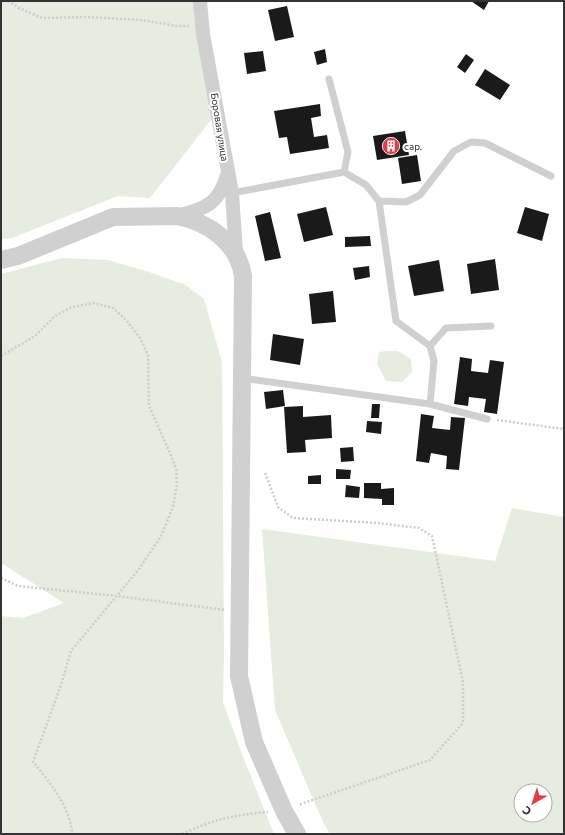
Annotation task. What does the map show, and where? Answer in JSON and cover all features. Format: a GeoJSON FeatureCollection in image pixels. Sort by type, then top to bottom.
{"type":"FeatureCollection","features":[{"type":"Feature","properties":{"kind":"street","name":"Боровая улица"},"geometry":{"type":"LineString","coordinates":[[200,1],[202,25],[227,174],[232,194],[236,253]]}},
{"type":"Feature","properties":{"kind":"street"},"geometry":{"type":"LineString","coordinates":[[177,216],[208,206],[223,188],[227,174]]}},
{"type":"Feature","properties":{"kind":"street"},"geometry":{"type":"LineString","coordinates":[[1,260],[18,256],[114,217],[177,216],[206,224],[236,253],[241,264],[243,276],[240,676],[254,742],[284,811],[297,834]]}},
{"type":"Feature","properties":{"kind":"lane"},"geometry":{"type":"LineString","coordinates":[[329,79],[348,152],[344,172]]}},
{"type":"Feature","properties":{"kind":"lane"},"geometry":{"type":"LineString","coordinates":[[379,201],[406,202],[420,195],[439,168],[454,151],[471,142],[486,143],[551,176]]}},
{"type":"Feature","properties":{"kind":"lane"},"geometry":{"type":"LineString","coordinates":[[232,194],[344,172],[366,185],[379,201],[396,321],[430,346],[434,361],[430,404]]}},
{"type":"Feature","properties":{"kind":"lane"},"geometry":{"type":"LineString","coordinates":[[430,346],[446,328],[491,326]]}},
{"type":"Feature","properties":{"kind":"lane"},"geometry":{"type":"LineString","coordinates":[[242,378],[430,404],[487,418]]}},
{"type":"Feature","properties":{"kind":"path"},"geometry":{"type":"LineString","coordinates":[[8,1],[18,8],[42,18],[87,17],[142,20],[176,26],[202,25]]}},
{"type":"Feature","properties":{"kind":"path"},"geometry":{"type":"LineString","coordinates":[[1,356],[35,336],[55,316],[72,307],[94,303],[112,308],[127,320],[140,338],[148,356],[149,406],[176,469],[177,483],[173,507],[161,536],[139,569],[71,651],[61,685],[33,762],[55,788],[71,827],[72,834]]}},
{"type":"Feature","properties":{"kind":"path"},"geometry":{"type":"LineString","coordinates":[[487,418],[564,429]]}},
{"type":"Feature","properties":{"kind":"path"},"geometry":{"type":"LineString","coordinates":[[182,834],[205,824],[232,816],[284,811],[430,760],[463,723],[463,682],[432,536],[419,528],[377,523],[293,518],[278,507],[265,473]]}},
{"type":"Feature","properties":{"kind":"path"},"geometry":{"type":"LineString","coordinates":[[1,578],[18,586],[240,611]]}},
{"type":"Feature","properties":{"kind":"shaded area"},"geometry":{"type":"Polygon","coordinates":[[[1,1],[195,1],[214,116],[150,198],[118,196],[12,238],[1,239],[1,1]]]}},
{"type":"Feature","properties":{"kind":"shaded area"},"geometry":{"type":"Polygon","coordinates":[[[62,258],[108,260],[186,285],[204,299],[222,362],[223,702],[274,834],[1,834],[1,616],[23,618],[64,603],[1,563],[1,274],[62,258]]]}},
{"type":"Feature","properties":{"kind":"shaded area"},"geometry":{"type":"Polygon","coordinates":[[[398,351],[411,359],[412,372],[402,382],[386,381],[377,364],[379,352],[398,351]]]}},
{"type":"Feature","properties":{"kind":"shaded area"},"geometry":{"type":"Polygon","coordinates":[[[512,508],[564,517],[564,834],[330,834],[322,820],[275,710],[262,529],[495,561],[512,508]]]}},
{"type":"Feature","properties":{"kind":"building"},"geometry":{"type":"Polygon","coordinates":[[[471,1],[489,1],[484,10],[471,1]]]}},
{"type":"Feature","properties":{"kind":"building"},"geometry":{"type":"Polygon","coordinates":[[[287,6],[294,37],[275,41],[268,10],[287,6]]]}},
{"type":"Feature","properties":{"kind":"building"},"geometry":{"type":"Polygon","coordinates":[[[325,49],[327,62],[317,65],[314,52],[325,49]]]}},
{"type":"Feature","properties":{"kind":"building"},"geometry":{"type":"Polygon","coordinates":[[[263,51],[266,71],[247,74],[244,53],[263,51]]]}},
{"type":"Feature","properties":{"kind":"building"},"geometry":{"type":"Polygon","coordinates":[[[466,54],[474,60],[465,73],[457,67],[466,54]]]}},
{"type":"Feature","properties":{"kind":"building"},"geometry":{"type":"Polygon","coordinates":[[[485,69],[510,85],[500,100],[475,85],[485,69]]]}},
{"type":"Feature","properties":{"kind":"building"},"geometry":{"type":"Polygon","coordinates":[[[320,104],[321,116],[311,118],[314,137],[327,135],[329,148],[290,154],[287,137],[279,138],[274,111],[320,104]]]}},
{"type":"Feature","properties":{"kind":"building","name":"сар."},"geometry":{"type":"Polygon","coordinates":[[[405,131],[409,155],[377,160],[373,136],[405,131]]]}},
{"type":"Feature","properties":{"kind":"building","name":"сар."},"geometry":{"type":"Polygon","coordinates":[[[417,155],[421,181],[402,184],[398,158],[417,155]]]}},
{"type":"Feature","properties":{"kind":"building"},"geometry":{"type":"Polygon","coordinates":[[[326,207],[333,235],[304,242],[297,214],[326,207]]]}},
{"type":"Feature","properties":{"kind":"building"},"geometry":{"type":"Polygon","coordinates":[[[525,207],[549,214],[542,241],[517,233],[525,207]]]}},
{"type":"Feature","properties":{"kind":"building"},"geometry":{"type":"Polygon","coordinates":[[[270,212],[281,258],[265,261],[255,216],[270,212]]]}},
{"type":"Feature","properties":{"kind":"building"},"geometry":{"type":"Polygon","coordinates":[[[370,236],[371,246],[345,247],[345,237],[370,236]]]}},
{"type":"Feature","properties":{"kind":"building"},"geometry":{"type":"Polygon","coordinates":[[[495,259],[499,290],[471,294],[467,264],[495,259]]]}},
{"type":"Feature","properties":{"kind":"building"},"geometry":{"type":"Polygon","coordinates":[[[439,260],[444,291],[414,296],[408,266],[439,260]]]}},
{"type":"Feature","properties":{"kind":"building"},"geometry":{"type":"Polygon","coordinates":[[[369,266],[370,277],[355,280],[353,268],[369,266]]]}},
{"type":"Feature","properties":{"kind":"building"},"geometry":{"type":"Polygon","coordinates":[[[333,291],[336,322],[312,324],[309,294],[333,291]]]}},
{"type":"Feature","properties":{"kind":"building"},"geometry":{"type":"Polygon","coordinates":[[[273,334],[304,339],[300,365],[270,360],[273,334]]]}},
{"type":"Feature","properties":{"kind":"building"},"geometry":{"type":"Polygon","coordinates":[[[460,357],[472,359],[471,371],[488,373],[490,360],[504,362],[497,414],[484,412],[486,399],[469,397],[468,406],[454,404],[460,357]]]}},
{"type":"Feature","properties":{"kind":"building"},"geometry":{"type":"Polygon","coordinates":[[[283,390],[285,406],[266,409],[264,392],[283,390]]]}},
{"type":"Feature","properties":{"kind":"building"},"geometry":{"type":"Polygon","coordinates":[[[372,404],[380,404],[379,418],[371,418],[372,404]]]}},
{"type":"Feature","properties":{"kind":"building"},"geometry":{"type":"Polygon","coordinates":[[[303,406],[303,417],[331,415],[332,438],[305,440],[306,452],[287,453],[284,407],[303,406]]]}},
{"type":"Feature","properties":{"kind":"building"},"geometry":{"type":"Polygon","coordinates":[[[421,414],[434,416],[432,428],[450,430],[451,417],[465,418],[459,470],[446,469],[447,456],[431,453],[429,463],[416,461],[421,414]]]}},
{"type":"Feature","properties":{"kind":"building"},"geometry":{"type":"Polygon","coordinates":[[[367,421],[382,422],[381,434],[366,432],[367,421]]]}},
{"type":"Feature","properties":{"kind":"building"},"geometry":{"type":"Polygon","coordinates":[[[353,447],[354,461],[341,462],[340,448],[353,447]]]}},
{"type":"Feature","properties":{"kind":"building"},"geometry":{"type":"Polygon","coordinates":[[[336,469],[351,470],[350,479],[336,479],[336,469]]]}},
{"type":"Feature","properties":{"kind":"building"},"geometry":{"type":"Polygon","coordinates":[[[321,475],[321,484],[308,484],[308,476],[321,475]]]}},
{"type":"Feature","properties":{"kind":"building"},"geometry":{"type":"Polygon","coordinates":[[[364,483],[381,483],[381,489],[394,488],[394,505],[382,505],[382,499],[364,498],[364,483]]]}},
{"type":"Feature","properties":{"kind":"building"},"geometry":{"type":"Polygon","coordinates":[[[346,485],[360,487],[359,498],[345,497],[346,485]]]}},
{"type":"Feature","properties":{"kind":"place","name":"сар."},"geometry":{"type":"Point","coordinates":[391,146]}}]}
